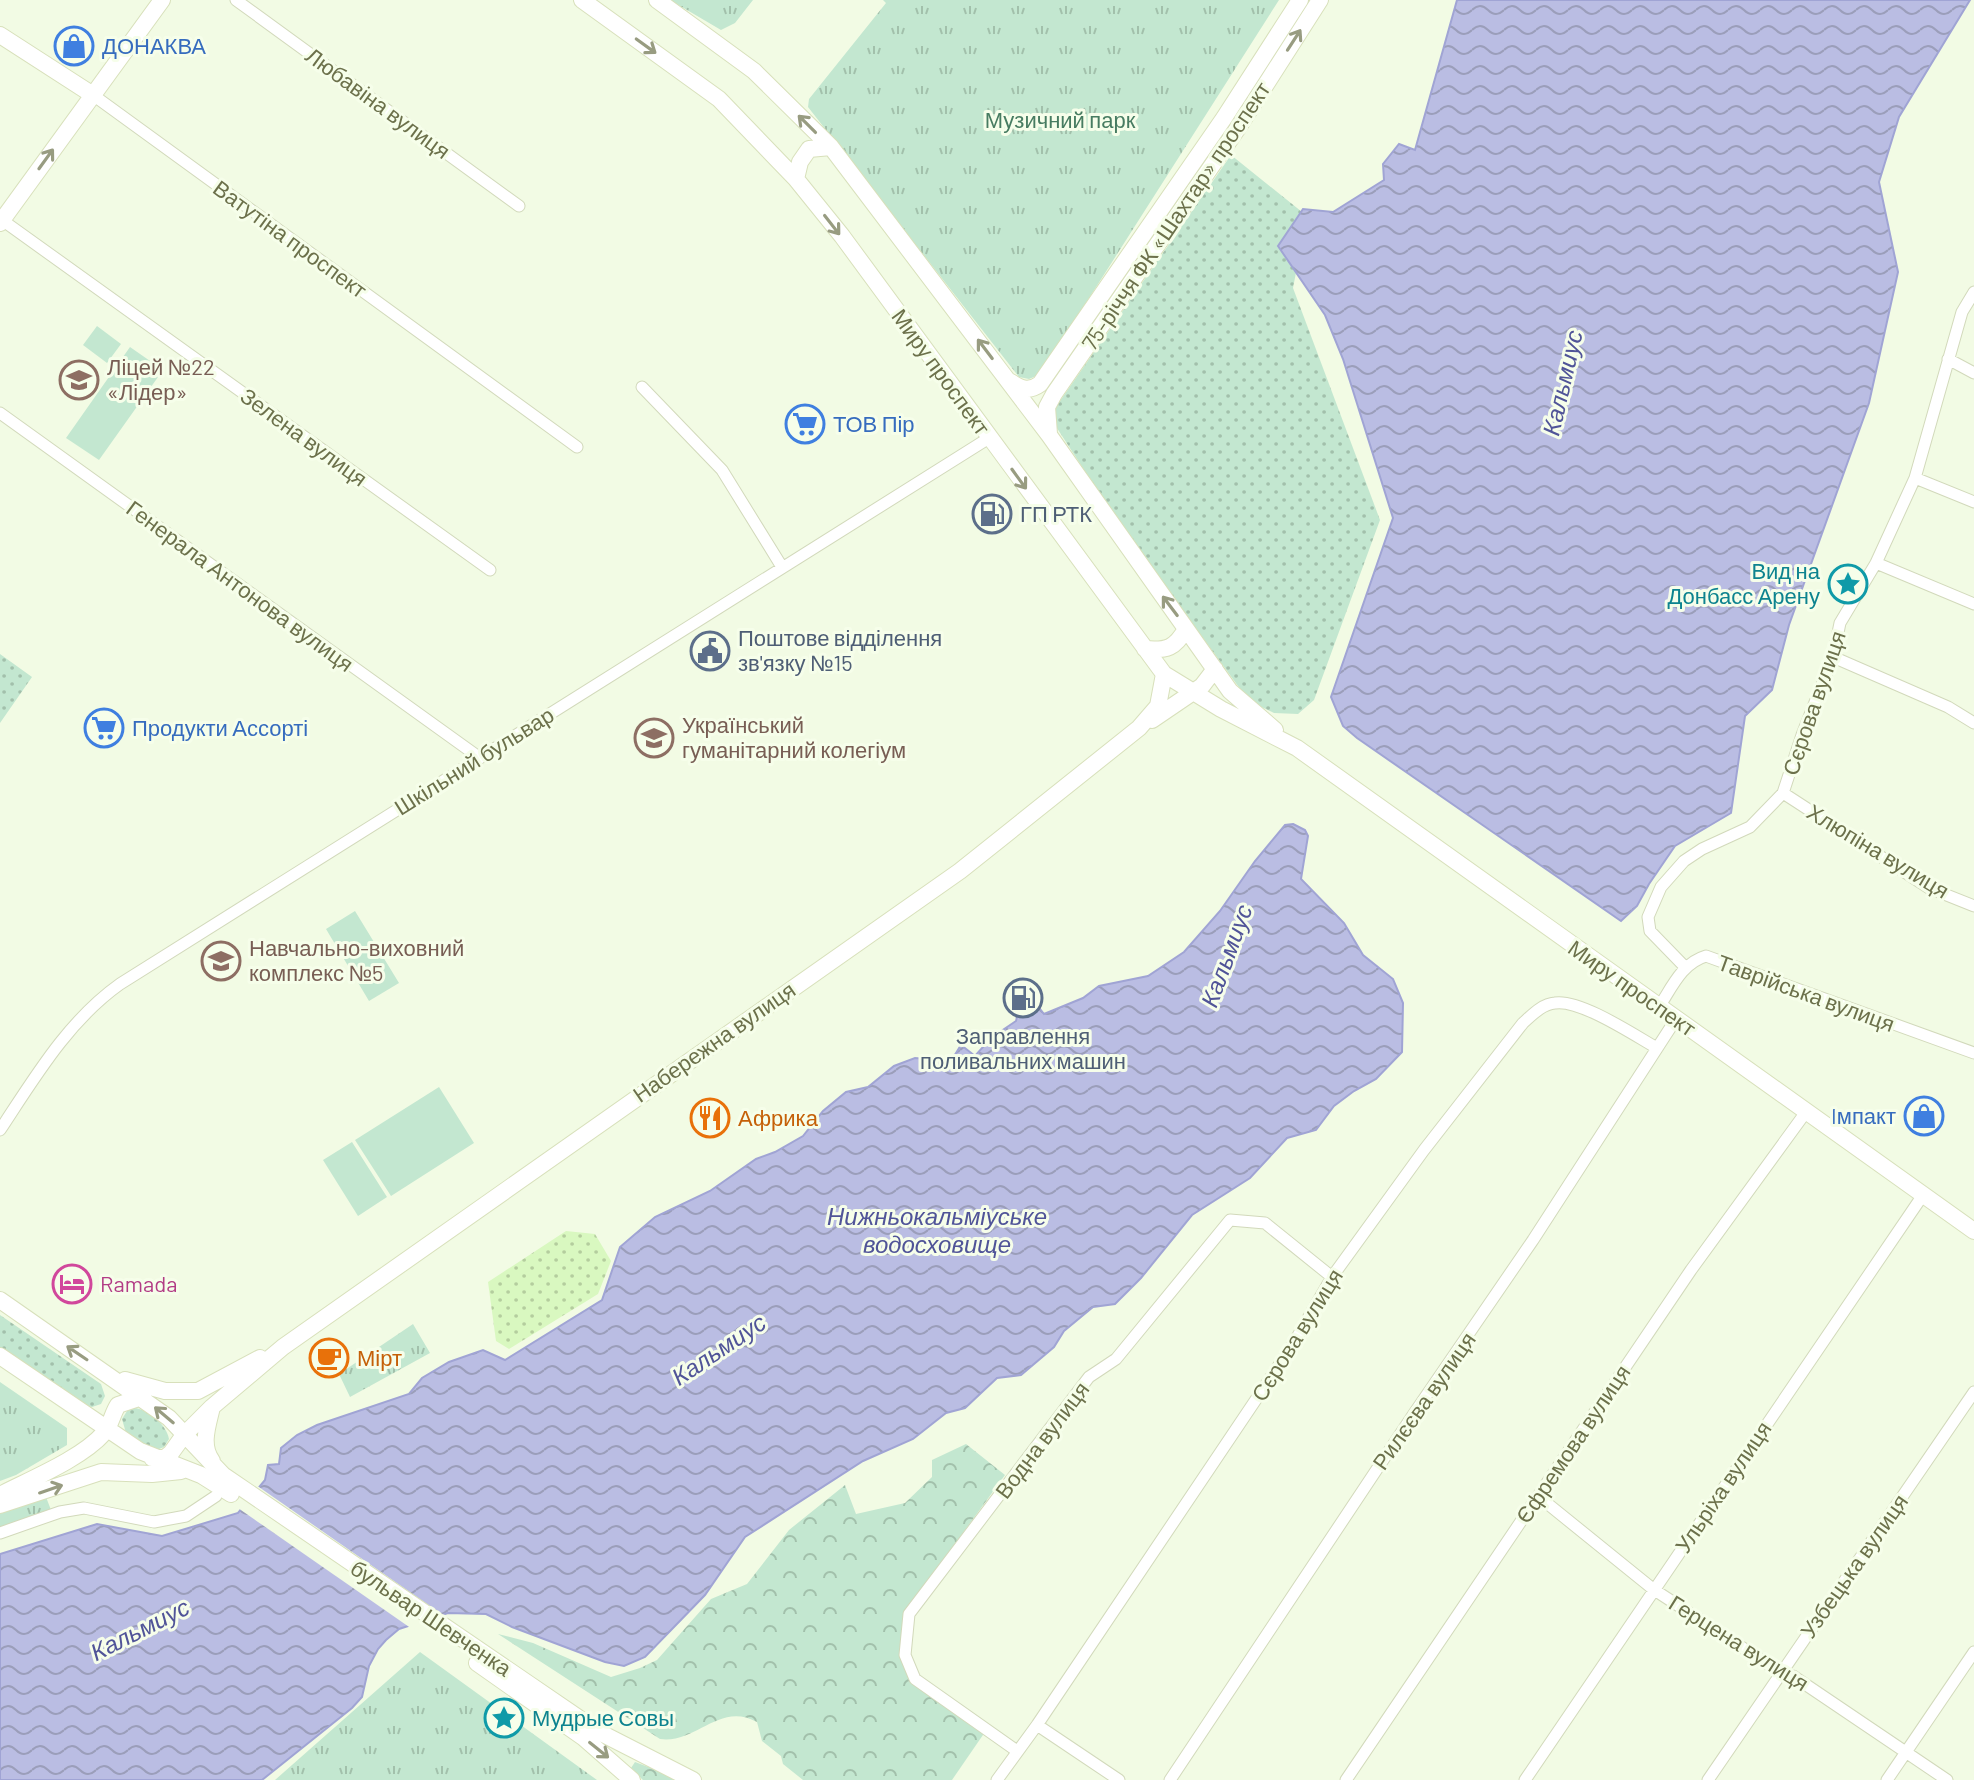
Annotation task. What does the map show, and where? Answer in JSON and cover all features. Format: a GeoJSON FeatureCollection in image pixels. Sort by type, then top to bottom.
{"type":"FeatureCollection","features":[{"type":"Feature","properties":{"kind":"main road"},"geometry":{"type":"LineString","coordinates":[[1,221],[162,0]]}},
{"type":"Feature","properties":{"kind":"main road","name":"Миру проспект"},"geometry":{"type":"LineString","coordinates":[[582,0],[719,99],[796,179],[842,236],[1164,674],[1221,709],[1294,746]]}},
{"type":"Feature","properties":{"kind":"main road","name":"Миру проспект"},"geometry":{"type":"LineString","coordinates":[[657,0],[754,71],[831,147],[1049,435],[1230,691],[1294,746],[1974,1231]]}},
{"type":"Feature","properties":{"kind":"main road","name":"75-річчя ФК «Шахтар» проспект"},"geometry":{"type":"LineString","coordinates":[[1231,123],[1300,0]]}},
{"type":"Feature","properties":{"kind":"main road","name":"75-річчя ФК «Шахтар» проспект"},"geometry":{"type":"LineString","coordinates":[[1049,435],[1047,407],[1054,394],[1139,258],[1320,0]]}},
{"type":"Feature","properties":{"kind":"main road","name":"Ватутіна проспект"},"geometry":{"type":"LineString","coordinates":[[0,35],[93,95]]}},
{"type":"Feature","properties":{"kind":"main road"},"geometry":{"type":"LineString","coordinates":[[796,179],[800,162],[809,149],[831,147]]}},
{"type":"Feature","properties":{"kind":"main road","name":"75-річчя ФК «Шахтар» проспект"},"geometry":{"type":"LineString","coordinates":[[1009,382],[1022,389],[1040,384],[1139,258]]}},
{"type":"Feature","properties":{"kind":"main road"},"geometry":{"type":"LineString","coordinates":[[1145,649],[1163,651],[1172,648],[1186,629]]}},
{"type":"Feature","properties":{"kind":"main road"},"geometry":{"type":"LineString","coordinates":[[1139,728],[1193,693],[1207,682],[1215,669]]}},
{"type":"Feature","properties":{"kind":"main road"},"geometry":{"type":"LineString","coordinates":[[1139,728],[1158,706],[1164,674]]}},
{"type":"Feature","properties":{"kind":"main road"},"geometry":{"type":"LineString","coordinates":[[1167,710],[1193,707],[1221,709]]}},
{"type":"Feature","properties":{"kind":"main road","name":"Набережна вулиця"},"geometry":{"type":"LineString","coordinates":[[184,1435],[283,1347],[960,871],[1139,728]]}},
{"type":"Feature","properties":{"kind":"main road","name":"бульвар Шевченка"},"geometry":{"type":"LineString","coordinates":[[0,1300],[169,1418],[219,1485]]}},
{"type":"Feature","properties":{"kind":"main road","name":"Набережна вулиця"},"geometry":{"type":"LineString","coordinates":[[110,1375],[165,1391],[198,1391],[283,1347]]}},
{"type":"Feature","properties":{"kind":"main road","name":"бульвар Шевченка"},"geometry":{"type":"LineString","coordinates":[[0,1356],[152,1458],[219,1485],[493,1668],[599,1732],[693,1780]]}},
{"type":"Feature","properties":{"kind":"main road"},"geometry":{"type":"LineString","coordinates":[[0,1363],[79,1419],[86,1433],[83,1446],[77,1453]]}},
{"type":"Feature","properties":{"kind":"main road"},"geometry":{"type":"LineString","coordinates":[[0,1495],[77,1453],[107,1429],[118,1405],[142,1397]]}},
{"type":"Feature","properties":{"kind":"main road"},"geometry":{"type":"LineString","coordinates":[[212,1407],[205,1435],[208,1455],[219,1485]]}},
{"type":"Feature","properties":{"kind":"main road"},"geometry":{"type":"LineString","coordinates":[[152,1458],[165,1458],[184,1435]]}},
{"type":"Feature","properties":{"kind":"main road"},"geometry":{"type":"LineString","coordinates":[[0,1505],[101,1472],[152,1474],[187,1470]]}},
{"type":"Feature","properties":{"kind":"main road","name":"бульвар Шевченка"},"geometry":{"type":"LineString","coordinates":[[493,1668],[584,1738],[632,1780]]}},
{"type":"Feature","properties":{"kind":"street","name":"Любавіна вулиця"},"geometry":{"type":"LineString","coordinates":[[236,0],[519,206]]}},
{"type":"Feature","properties":{"kind":"street","name":"Ватутіна проспект"},"geometry":{"type":"LineString","coordinates":[[93,95],[577,447]]}},
{"type":"Feature","properties":{"kind":"street","name":"Зелена вулиця"},"geometry":{"type":"LineString","coordinates":[[1,221],[490,570]]}},
{"type":"Feature","properties":{"kind":"street","name":"Сєрова вулиця"},"geometry":{"type":"LineString","coordinates":[[1685,967],[1650,931],[1648,917],[1661,887],[1684,861],[1702,849],[1750,827],[1783,793],[1833,657],[1840,623],[1876,563],[1915,478],[1962,312],[1974,292]]}},
{"type":"Feature","properties":{"kind":"street"},"geometry":{"type":"LineString","coordinates":[[1948,359],[1974,373]]}},
{"type":"Feature","properties":{"kind":"street"},"geometry":{"type":"LineString","coordinates":[[642,387],[722,470],[782,567]]}},
{"type":"Feature","properties":{"kind":"street","name":"Генерала Антонова вулиця"},"geometry":{"type":"LineString","coordinates":[[0,413],[480,758]]}},
{"type":"Feature","properties":{"kind":"street","name":"Шкільний бульвар"},"geometry":{"type":"LineString","coordinates":[[0,1130],[71,1027],[96,1001],[989,438]]}},
{"type":"Feature","properties":{"kind":"street"},"geometry":{"type":"LineString","coordinates":[[1915,478],[1974,502]]}},
{"type":"Feature","properties":{"kind":"street"},"geometry":{"type":"LineString","coordinates":[[1876,563],[1974,604]]}},
{"type":"Feature","properties":{"kind":"street"},"geometry":{"type":"LineString","coordinates":[[1833,657],[1933,701],[1974,723]]}},
{"type":"Feature","properties":{"kind":"street","name":"Хлюпіна вулиця"},"geometry":{"type":"LineString","coordinates":[[1783,793],[1929,888],[1974,906]]}},
{"type":"Feature","properties":{"kind":"street","name":"Таврійська вулиця"},"geometry":{"type":"LineString","coordinates":[[1659,1007],[1685,967],[1693,960],[1706,956],[1974,1053]]}},
{"type":"Feature","properties":{"kind":"street","name":"Сєрова вулиця"},"geometry":{"type":"LineString","coordinates":[[997,1780],[1292,1346],[1332,1277],[1424,1150],[1523,1023],[1537,1010],[1554,1003],[1592,1012],[1657,1048]]}},
{"type":"Feature","properties":{"kind":"street","name":"Рилєєва вулиця"},"geometry":{"type":"LineString","coordinates":[[1170,1780],[1508,1278],[1676,1019]]}},
{"type":"Feature","properties":{"kind":"street","name":"Єфремова вулиця"},"geometry":{"type":"LineString","coordinates":[[1346,1780],[1691,1270],[1806,1112]]}},
{"type":"Feature","properties":{"kind":"street","name":"Ульріха вулиця"},"geometry":{"type":"LineString","coordinates":[[1525,1780],[1923,1195]]}},
{"type":"Feature","properties":{"kind":"street","name":"Водна вулиця"},"geometry":{"type":"LineString","coordinates":[[1017,1751],[915,1679],[905,1655],[909,1614],[1089,1377],[1116,1359],[1230,1220],[1265,1223],[1332,1277]]}},
{"type":"Feature","properties":{"kind":"street","name":"Узбецька вулиця"},"geometry":{"type":"LineString","coordinates":[[1708,1780],[1974,1392]]}},
{"type":"Feature","properties":{"kind":"street"},"geometry":{"type":"LineString","coordinates":[[0,1533],[60,1512],[84,1508],[154,1522],[186,1516],[219,1485]]}},
{"type":"Feature","properties":{"kind":"street","name":"Герцена вулиця"},"geometry":{"type":"LineString","coordinates":[[1538,1496],[1653,1589],[1781,1673],[1793,1676],[1947,1780]]}},
{"type":"Feature","properties":{"kind":"street"},"geometry":{"type":"LineString","coordinates":[[1887,1780],[1974,1652]]}},
{"type":"Feature","properties":{"kind":"street"},"geometry":{"type":"LineString","coordinates":[[1037,1725],[1119,1780]]}},
{"type":"Feature","properties":{"kind":"green space"},"geometry":{"type":"Polygon","coordinates":[[[670,0],[753,0],[735,23],[721,30],[670,0]]]}},
{"type":"Feature","properties":{"kind":"green space","name":"Музичний парк"},"geometry":{"type":"Polygon","coordinates":[[[883,0],[1279,0],[1077,317],[1036,376],[1029,379],[1019,377],[808,107],[809,99],[886,3],[883,0]]]}},
{"type":"Feature","properties":{"kind":"green space"},"geometry":{"type":"Polygon","coordinates":[[[1231,155],[1307,216],[1293,288],[1380,520],[1314,700],[1298,714],[1274,713],[1249,701],[1118,522],[1053,422],[1053,411],[1231,155]]]}},
{"type":"Feature","properties":{"kind":"green space"},"geometry":{"type":"Polygon","coordinates":[[[97,326],[121,344],[107,363],[83,345],[97,326]]]}},
{"type":"Feature","properties":{"kind":"green space"},"geometry":{"type":"Polygon","coordinates":[[[130,347],[163,370],[99,460],[66,438],[130,347]]]}},
{"type":"Feature","properties":{"kind":"green space"},"geometry":{"type":"Polygon","coordinates":[[[0,654],[32,677],[0,723],[0,654]]]}},
{"type":"Feature","properties":{"kind":"green space"},"geometry":{"type":"Polygon","coordinates":[[[355,911],[399,983],[369,1001],[326,929],[355,911]]]}},
{"type":"Feature","properties":{"kind":"green space"},"geometry":{"type":"Polygon","coordinates":[[[439,1087],[474,1143],[391,1196],[355,1140],[439,1087]]]}},
{"type":"Feature","properties":{"kind":"green space"},"geometry":{"type":"Polygon","coordinates":[[[352,1142],[387,1197],[358,1216],[323,1160],[352,1142]]]}},
{"type":"Feature","properties":{"kind":"green space"},"geometry":{"type":"Polygon","coordinates":[[[0,1315],[101,1384],[105,1396],[101,1404],[85,1406],[0,1348],[0,1315]]]}},
{"type":"Feature","properties":{"kind":"green space"},"geometry":{"type":"Polygon","coordinates":[[[413,1324],[430,1353],[350,1397],[339,1374],[413,1324]]]}},
{"type":"Feature","properties":{"kind":"green space"},"geometry":{"type":"Polygon","coordinates":[[[0,1382],[67,1428],[67,1445],[0,1481],[0,1382]]]}},
{"type":"Feature","properties":{"kind":"green space"},"geometry":{"type":"Polygon","coordinates":[[[134,1408],[151,1415],[165,1428],[169,1439],[164,1447],[154,1451],[126,1433],[122,1419],[127,1411],[134,1408]]]}},
{"type":"Feature","properties":{"kind":"green space"},"geometry":{"type":"Polygon","coordinates":[[[966,1444],[1005,1475],[904,1614],[911,1681],[985,1732],[952,1780],[803,1780],[762,1741],[757,1722],[743,1717],[719,1719],[685,1736],[660,1739],[498,1634],[533,1643],[611,1677],[640,1668],[657,1660],[711,1599],[747,1584],[789,1530],[845,1485],[856,1514],[905,1503],[932,1477],[932,1460],[966,1444]]]}},
{"type":"Feature","properties":{"kind":"green space"},"geometry":{"type":"Polygon","coordinates":[[[46,1497],[51,1510],[0,1531],[0,1512],[46,1497]]]}},
{"type":"Feature","properties":{"kind":"green space"},"geometry":{"type":"Polygon","coordinates":[[[420,1652],[597,1780],[275,1780],[420,1652]]]}},
{"type":"Feature","properties":{"kind":"green space"},"geometry":{"type":"Polygon","coordinates":[[[635,1762],[680,1780],[643,1780],[631,1768],[635,1762]]]}},
{"type":"Feature","properties":{"kind":"sand"},"geometry":{"type":"Polygon","coordinates":[[[566,1231],[595,1234],[611,1261],[598,1294],[509,1349],[496,1341],[488,1282],[566,1231]]]}},
{"type":"Feature","properties":{"kind":"water","name":"Кальмиус"},"geometry":{"type":"Polygon","coordinates":[[[1457,0],[1970,0],[1899,117],[1879,182],[1898,272],[1869,403],[1789,625],[1772,690],[1745,716],[1731,813],[1675,846],[1637,906],[1621,921],[1357,738],[1343,726],[1331,697],[1393,518],[1343,359],[1325,315],[1278,246],[1303,209],[1333,212],[1384,180],[1383,164],[1399,144],[1415,150],[1457,0]]]}},
{"type":"Feature","properties":{"kind":"water","name":"Нижньокальміуське водосховище"},"geometry":{"type":"Polygon","coordinates":[[[1293,824],[1305,830],[1308,836],[1301,879],[1344,923],[1363,955],[1393,979],[1403,1003],[1402,1052],[1376,1079],[1334,1106],[1316,1130],[1287,1138],[1250,1178],[1192,1215],[1141,1278],[1115,1304],[1093,1307],[1064,1331],[1054,1347],[1021,1375],[997,1378],[965,1408],[946,1413],[913,1439],[863,1461],[745,1537],[705,1595],[645,1657],[624,1666],[605,1662],[486,1614],[448,1613],[399,1629],[386,1640],[369,1666],[362,1697],[262,1780],[0,1780],[0,1554],[97,1524],[162,1536],[238,1513],[265,1480],[268,1465],[279,1464],[281,1448],[297,1435],[317,1425],[409,1394],[422,1378],[449,1362],[483,1350],[505,1360],[602,1300],[620,1247],[655,1217],[710,1191],[756,1159],[803,1136],[823,1111],[846,1092],[868,1087],[894,1066],[915,1058],[951,1061],[961,1045],[975,1056],[991,1038],[1016,1021],[1019,1009],[1037,1005],[1044,1014],[1083,998],[1099,986],[1148,976],[1184,952],[1220,911],[1285,825],[1293,824]]]}},
{"type":"Feature","properties":{"kind":"pier"},"geometry":{"type":"Polygon","coordinates":[[[256,1485],[447,1618],[412,1629],[238,1508],[256,1485]]]}},
{"type":"Feature","properties":{"kind":"place","name":"ДОНАКВА"},"geometry":{"type":"Point","coordinates":[74,46]}},
{"type":"Feature","properties":{"kind":"place","name":"Ліцей №22 «Лідер»"},"geometry":{"type":"Point","coordinates":[79,380]}},
{"type":"Feature","properties":{"kind":"place","name":"ТОВ Пір"},"geometry":{"type":"Point","coordinates":[805,424]}},
{"type":"Feature","properties":{"kind":"place","name":"ГП РТК"},"geometry":{"type":"Point","coordinates":[992,514]}},
{"type":"Feature","properties":{"kind":"place","name":"Вид на Донбасс Арену"},"geometry":{"type":"Point","coordinates":[1848,584]}},
{"type":"Feature","properties":{"kind":"place","name":"Поштове відділення зв'язку №15"},"geometry":{"type":"Point","coordinates":[710,651]}},
{"type":"Feature","properties":{"kind":"place","name":"Продукти Ассорті"},"geometry":{"type":"Point","coordinates":[104,728]}},
{"type":"Feature","properties":{"kind":"place","name":"Український гуманітарний колегіум"},"geometry":{"type":"Point","coordinates":[654,738]}},
{"type":"Feature","properties":{"kind":"place","name":"Навчально-виховний комплекс №5"},"geometry":{"type":"Point","coordinates":[221,961]}},
{"type":"Feature","properties":{"kind":"place","name":"Заправлення поливальних машин"},"geometry":{"type":"Point","coordinates":[1023,998]}},
{"type":"Feature","properties":{"kind":"place","name":"Iмпакт"},"geometry":{"type":"Point","coordinates":[1924,1116]}},
{"type":"Feature","properties":{"kind":"place","name":"Африка"},"geometry":{"type":"Point","coordinates":[710,1118]}},
{"type":"Feature","properties":{"kind":"place","name":"Ramada"},"geometry":{"type":"Point","coordinates":[72,1284]}},
{"type":"Feature","properties":{"kind":"place","name":"Мірт"},"geometry":{"type":"Point","coordinates":[329,1358]}},
{"type":"Feature","properties":{"kind":"place","name":"Мудрые Совы"},"geometry":{"type":"Point","coordinates":[504,1718]}}]}
